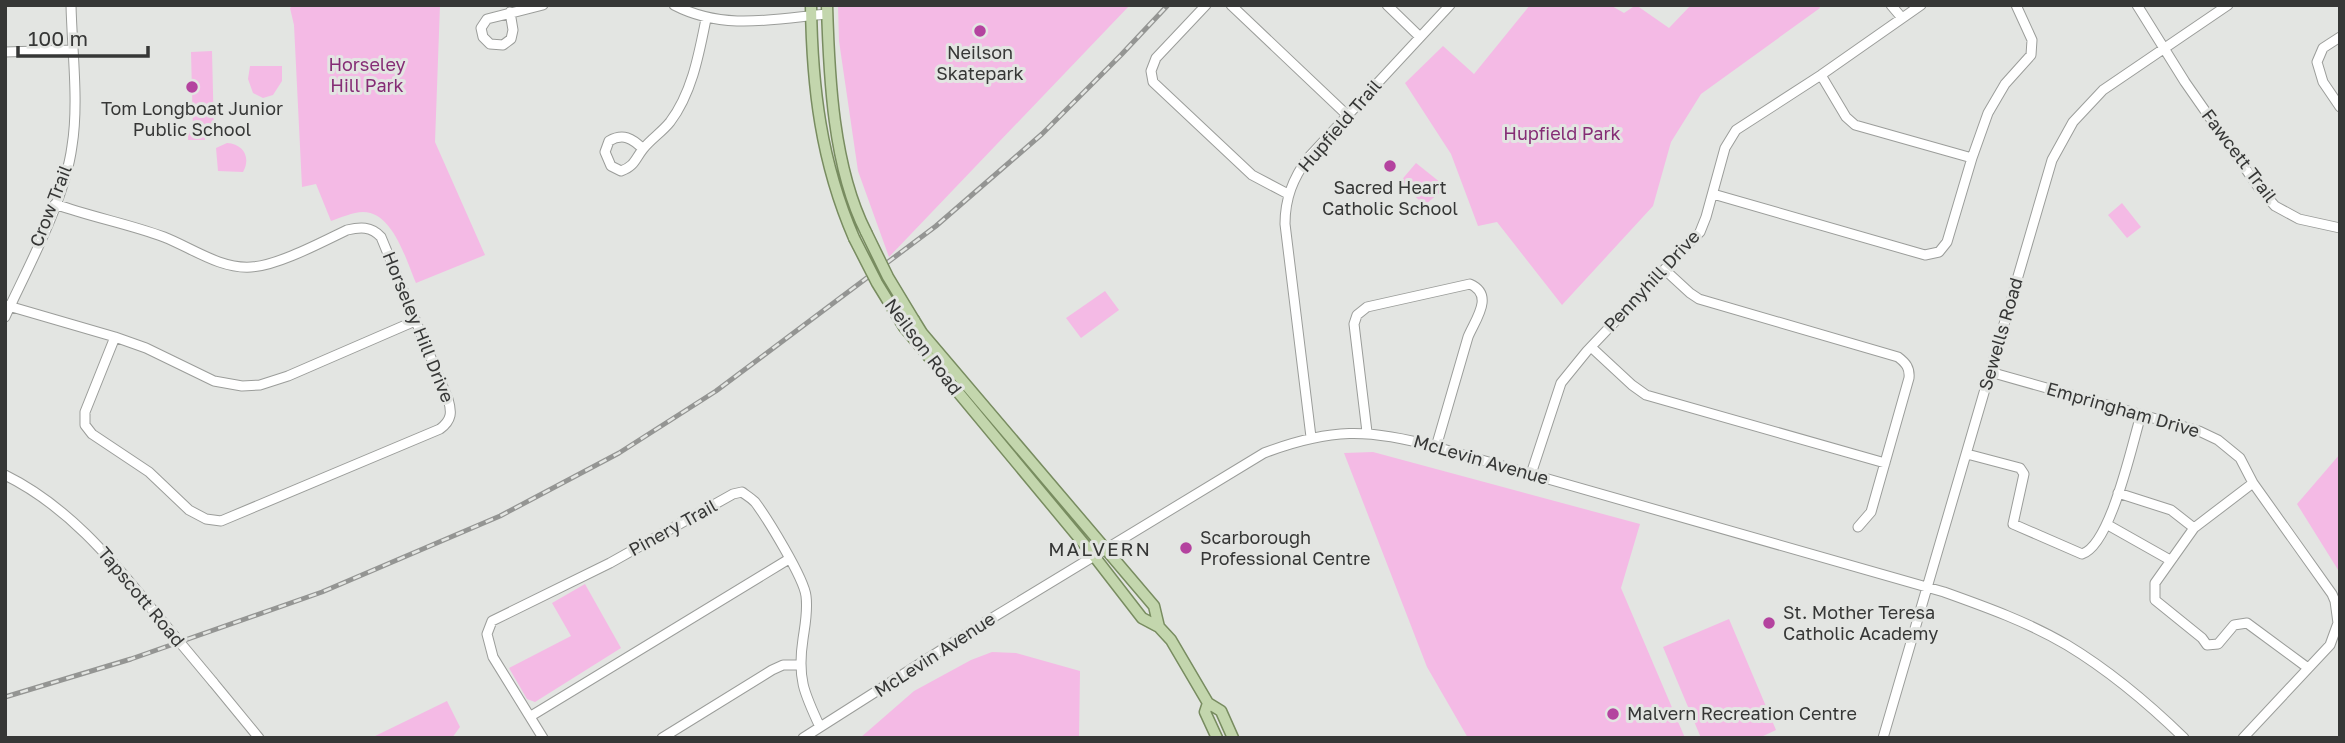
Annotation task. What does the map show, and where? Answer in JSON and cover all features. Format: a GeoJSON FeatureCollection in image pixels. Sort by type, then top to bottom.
{"type":"FeatureCollection","features":[{"type":"Feature","properties":{"kind":"main road","name":"Neilson Road"},"geometry":{"type":"LineString","coordinates":[[811,10],[821,136],[831,177],[854,238],[877,283],[1142,618],[1159,627]]}},
{"type":"Feature","properties":{"kind":"main road","name":"Neilson Road"},"geometry":{"type":"LineString","coordinates":[[827,10],[835,122],[856,213],[909,323],[922,333],[1154,606],[1159,627],[1189,668],[1208,703],[1221,711],[1233,738]]}},
{"type":"Feature","properties":{"kind":"main road","name":"Neilson Road"},"geometry":{"type":"LineString","coordinates":[[1208,703],[1205,712],[1217,738]]}},
{"type":"Feature","properties":{"kind":"street","name":"Crow Trail"},"geometry":{"type":"LineString","coordinates":[[5,317],[66,176],[74,125],[71,5]]}},
{"type":"Feature","properties":{"kind":"street"},"geometry":{"type":"LineString","coordinates":[[510,12],[543,5]]}},
{"type":"Feature","properties":{"kind":"street"},"geometry":{"type":"LineString","coordinates":[[674,5],[706,19],[734,22],[827,10]]}},
{"type":"Feature","properties":{"kind":"street"},"geometry":{"type":"LineString","coordinates":[[1206,5],[1156,58],[1151,71],[1153,82],[1252,174],[1289,194]]}},
{"type":"Feature","properties":{"kind":"street"},"geometry":{"type":"LineString","coordinates":[[1231,5],[1347,115]]}},
{"type":"Feature","properties":{"kind":"street"},"geometry":{"type":"LineString","coordinates":[[1387,5],[1420,37]]}},
{"type":"Feature","properties":{"kind":"street","name":"Hupfield Trail"},"geometry":{"type":"LineString","coordinates":[[1311,438],[1285,223],[1289,194],[1298,172],[1308,158],[1450,5]]}},
{"type":"Feature","properties":{"kind":"street"},"geometry":{"type":"LineString","coordinates":[[1891,5],[1902,18]]}},
{"type":"Feature","properties":{"kind":"street","name":"Pennyhill Drive"},"geometry":{"type":"LineString","coordinates":[[1531,474],[1561,383],[1591,347],[1700,232],[1725,148],[1736,130],[1921,5]]}},
{"type":"Feature","properties":{"kind":"street"},"geometry":{"type":"LineString","coordinates":[[1713,194],[1929,255],[1939,252],[1947,242],[1982,127],[1995,100],[2031,55],[2032,40],[2016,5]]}},
{"type":"Feature","properties":{"kind":"street"},"geometry":{"type":"LineString","coordinates":[[2137,5],[2165,49]]}},
{"type":"Feature","properties":{"kind":"street","name":"Sewells Road"},"geometry":{"type":"LineString","coordinates":[[1883,738],[2046,180],[2060,142],[2073,122],[2104,90],[2228,5]]}},
{"type":"Feature","properties":{"kind":"street"},"geometry":{"type":"LineString","coordinates":[[643,149],[633,139],[617,136],[609,141],[605,152],[611,166],[621,171],[637,162],[643,149],[660,134],[685,97],[706,19]]}},
{"type":"Feature","properties":{"kind":"street"},"geometry":{"type":"LineString","coordinates":[[2340,37],[2323,48],[2317,62],[2323,82],[2340,107]]}},
{"type":"Feature","properties":{"kind":"street","name":"Fawcett Trail"},"geometry":{"type":"LineString","coordinates":[[2165,49],[2259,188],[2275,206],[2299,219],[2340,228]]}},
{"type":"Feature","properties":{"kind":"street"},"geometry":{"type":"LineString","coordinates":[[5,52],[72,50]]}},
{"type":"Feature","properties":{"kind":"street"},"geometry":{"type":"LineString","coordinates":[[1821,75],[1846,117],[1855,125],[1972,158]]}},
{"type":"Feature","properties":{"kind":"street","name":"Horseley Hill Drive"},"geometry":{"type":"LineString","coordinates":[[55,204],[164,237],[223,264],[254,268],[347,230],[359,227],[372,230],[381,237],[448,399],[451,414],[447,425],[343,471],[221,521],[206,519],[189,510],[149,472],[92,434],[85,425],[85,412],[115,337]]}},
{"type":"Feature","properties":{"kind":"street"},"geometry":{"type":"LineString","coordinates":[[1665,270],[1699,299],[1898,356],[1908,366],[1909,378],[1871,512],[1858,527]]}},
{"type":"Feature","properties":{"kind":"street"},"geometry":{"type":"LineString","coordinates":[[1367,432],[1354,324],[1357,315],[1367,307],[1470,284],[1480,290],[1483,300],[1476,323],[1468,337],[1436,447]]}},
{"type":"Feature","properties":{"kind":"street"},"geometry":{"type":"LineString","coordinates":[[8,306],[146,348],[214,381],[251,386],[288,376],[415,321]]}},
{"type":"Feature","properties":{"kind":"street"},"geometry":{"type":"LineString","coordinates":[[1591,347],[1646,395],[1885,463]]}},
{"type":"Feature","properties":{"kind":"street","name":"Empringham Drive"},"geometry":{"type":"LineString","coordinates":[[1990,372],[2199,431],[2218,440],[2240,458],[2253,483],[2335,601],[2338,623],[2330,645],[2243,738]]}},
{"type":"Feature","properties":{"kind":"street"},"geometry":{"type":"LineString","coordinates":[[1967,454],[2020,468],[2024,474],[2013,524],[2082,554],[2091,550],[2108,525],[2141,415]]}},
{"type":"Feature","properties":{"kind":"street","name":"McLevin Avenue"},"geometry":{"type":"LineString","coordinates":[[803,738],[1264,453],[1311,438],[1344,432],[1367,432],[1405,438],[1928,587],[1997,611],[2065,644],[2152,707],[2184,738]]}},
{"type":"Feature","properties":{"kind":"street","name":"Tapscott Road"},"geometry":{"type":"LineString","coordinates":[[5,475],[30,487],[83,529],[260,738]]}},
{"type":"Feature","properties":{"kind":"street"},"geometry":{"type":"LineString","coordinates":[[2253,483],[2194,528],[2155,583],[2155,600],[2207,645],[2218,644],[2234,625],[2247,623],[2308,668]]}},
{"type":"Feature","properties":{"kind":"street","name":"Pinery Trail"},"geometry":{"type":"LineString","coordinates":[[543,738],[493,657],[486,634],[492,621],[581,578],[733,494],[742,492],[753,500],[805,589],[807,614],[800,665],[804,694],[820,727]]}},
{"type":"Feature","properties":{"kind":"street"},"geometry":{"type":"LineString","coordinates":[[2118,494],[2171,510],[2194,528]]}},
{"type":"Feature","properties":{"kind":"street"},"geometry":{"type":"LineString","coordinates":[[2108,525],[2170,560]]}},
{"type":"Feature","properties":{"kind":"street"},"geometry":{"type":"LineString","coordinates":[[531,716],[789,559]]}},
{"type":"Feature","properties":{"kind":"street"},"geometry":{"type":"LineString","coordinates":[[662,738],[772,670],[783,665],[800,665]]}},
{"type":"Feature","properties":{"kind":"green space","name":"Horseley Hill Park"},"geometry":{"type":"Polygon","coordinates":[[[294,5],[440,5],[435,142],[485,255],[416,283],[403,250],[383,220],[363,212],[331,221],[316,184],[302,187],[294,25],[290,8],[294,5]]]}},
{"type":"Feature","properties":{"kind":"green space"},"geometry":{"type":"Polygon","coordinates":[[[838,5],[1130,5],[889,257],[858,171],[839,41],[838,5]]]}},
{"type":"Feature","properties":{"kind":"green space","name":"Hupfield Park"},"geometry":{"type":"Polygon","coordinates":[[[1530,5],[1610,5],[1624,13],[1636,5],[1669,28],[1691,5],[1818,5],[1820,8],[1701,94],[1671,142],[1653,206],[1562,305],[1497,222],[1478,226],[1451,154],[1405,83],[1443,46],[1474,74],[1530,5]]]}},
{"type":"Feature","properties":{"kind":"green space"},"geometry":{"type":"Polygon","coordinates":[[[212,51],[214,135],[205,135],[205,140],[188,140],[188,132],[193,131],[191,52],[212,51]]]}},
{"type":"Feature","properties":{"kind":"green space"},"geometry":{"type":"Polygon","coordinates":[[[250,66],[282,66],[282,81],[273,95],[263,98],[253,93],[248,79],[250,66]]]}},
{"type":"Feature","properties":{"kind":"green space"},"geometry":{"type":"Polygon","coordinates":[[[227,143],[242,149],[246,157],[243,172],[218,171],[216,148],[227,143]]]}},
{"type":"Feature","properties":{"kind":"green space"},"geometry":{"type":"Polygon","coordinates":[[[1416,163],[1446,187],[1425,205],[1399,183],[1416,163]]]}},
{"type":"Feature","properties":{"kind":"green space"},"geometry":{"type":"Polygon","coordinates":[[[2122,203],[2141,227],[2127,238],[2108,215],[2122,203]]]}},
{"type":"Feature","properties":{"kind":"green space"},"geometry":{"type":"Polygon","coordinates":[[[1105,291],[1119,310],[1081,338],[1066,318],[1105,291]]]}},
{"type":"Feature","properties":{"kind":"green space"},"geometry":{"type":"Polygon","coordinates":[[[1373,452],[1640,524],[1621,588],[1685,738],[1468,738],[1427,667],[1344,453],[1373,452]]]}},
{"type":"Feature","properties":{"kind":"green space"},"geometry":{"type":"Polygon","coordinates":[[[2340,454],[2340,573],[2297,504],[2340,454]]]}},
{"type":"Feature","properties":{"kind":"green space"},"geometry":{"type":"Polygon","coordinates":[[[585,584],[621,648],[535,702],[527,699],[509,668],[571,636],[552,603],[585,584]]]}},
{"type":"Feature","properties":{"kind":"green space"},"geometry":{"type":"Polygon","coordinates":[[[1729,619],[1776,730],[1759,738],[1701,738],[1663,647],[1729,619]]]}},
{"type":"Feature","properties":{"kind":"green space"},"geometry":{"type":"Polygon","coordinates":[[[992,652],[1016,653],[1080,671],[1079,738],[860,738],[914,691],[971,660],[992,652]]]}},
{"type":"Feature","properties":{"kind":"green space"},"geometry":{"type":"Polygon","coordinates":[[[447,701],[460,727],[452,738],[371,738],[447,701]]]}},
{"type":"Feature","properties":{"kind":"railway"},"geometry":{"type":"LineString","coordinates":[[5,697],[131,659],[322,592],[500,516],[619,453],[716,391],[936,226],[1042,134],[1168,5]]}},
{"type":"Feature","properties":{"kind":"place","name":"Neilson Skatepark"},"geometry":{"type":"Point","coordinates":[980,31]}},
{"type":"Feature","properties":{"kind":"place","name":"Tom Longboat Junior Public School"},"geometry":{"type":"Point","coordinates":[192,87]}},
{"type":"Feature","properties":{"kind":"place","name":"Sacred Heart Catholic School"},"geometry":{"type":"Point","coordinates":[1390,166]}},
{"type":"Feature","properties":{"kind":"place","name":"Scarborough Professional Centre"},"geometry":{"type":"Point","coordinates":[1186,548]}},
{"type":"Feature","properties":{"kind":"place","name":"St. Mother Teresa Catholic Academy"},"geometry":{"type":"Point","coordinates":[1769,623]}},
{"type":"Feature","properties":{"kind":"place","name":"Malvern Recreation Centre"},"geometry":{"type":"Point","coordinates":[1613,714]}},
{"type":"Feature","properties":{"kind":"district","name":"MALVERN"},"geometry":{"type":"Point","coordinates":[1100,549]}}]}
